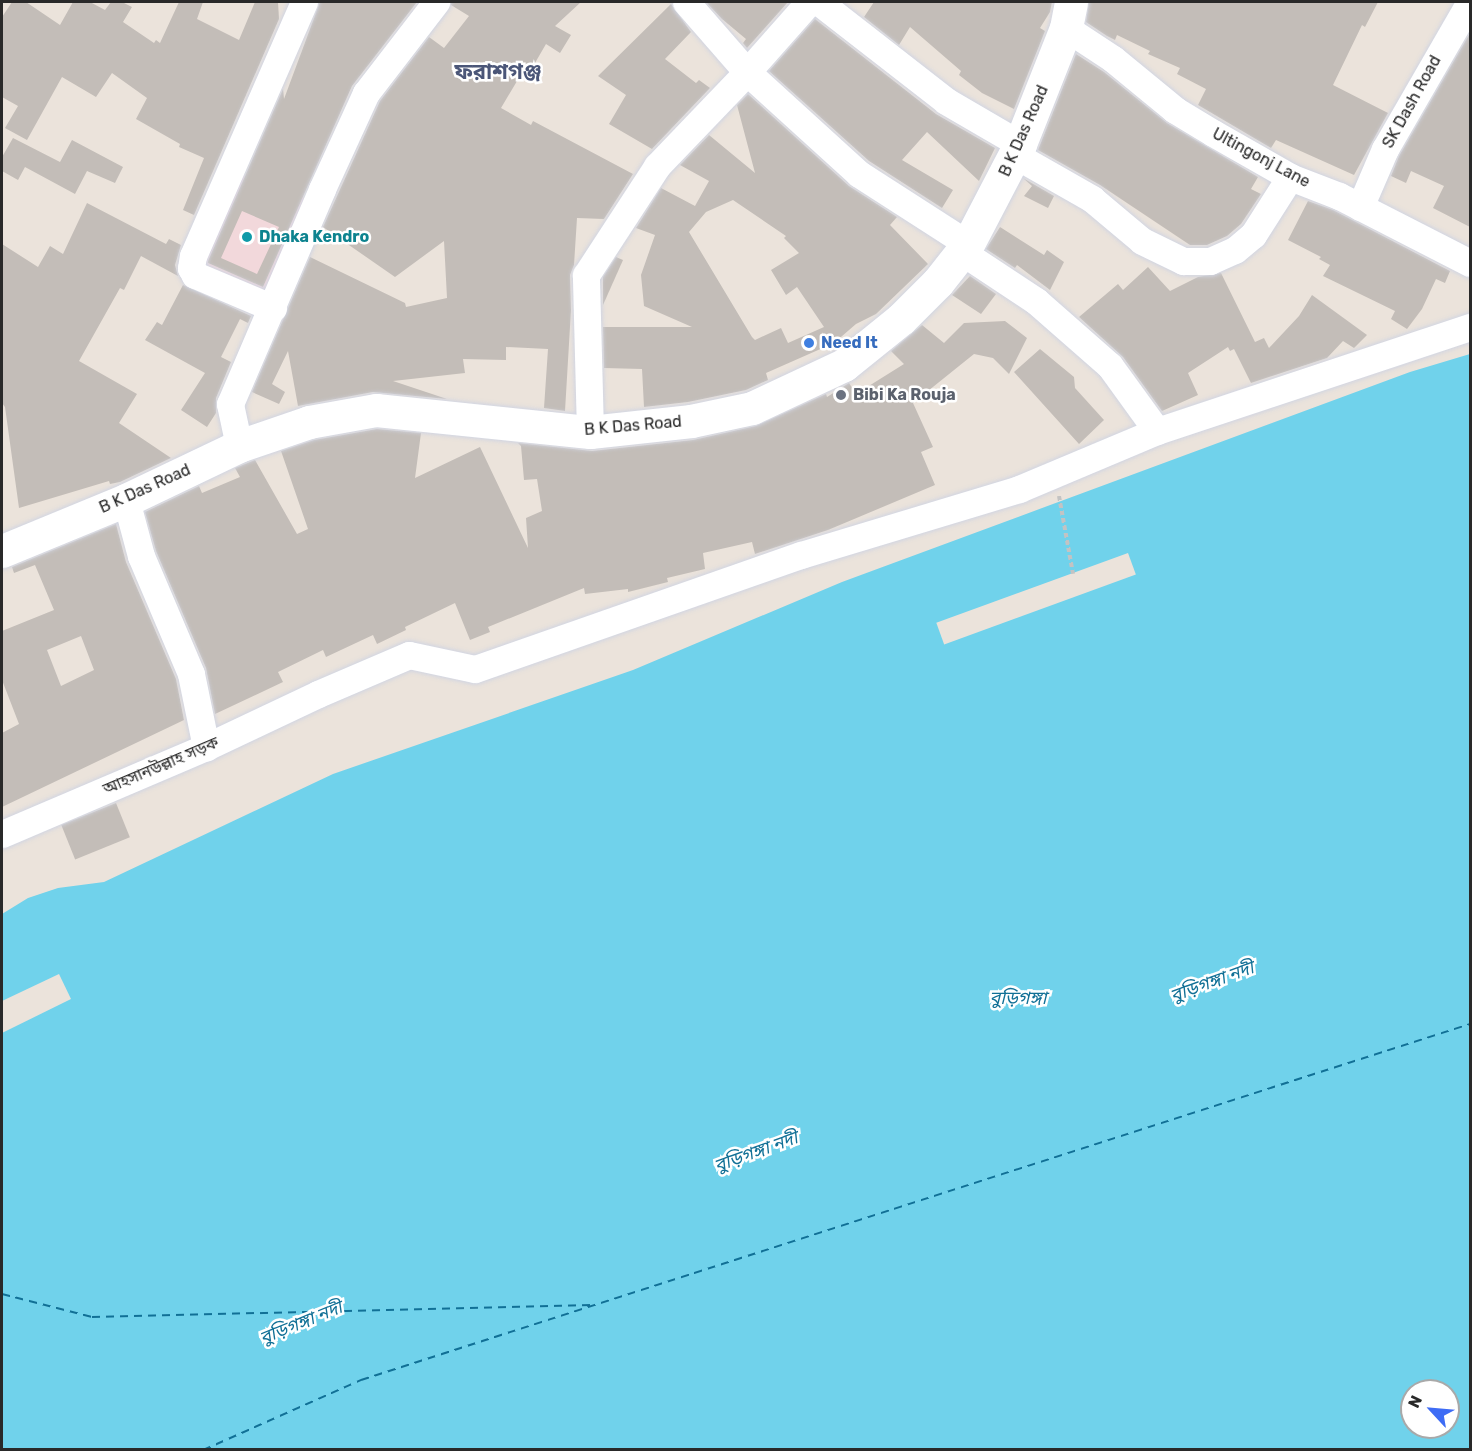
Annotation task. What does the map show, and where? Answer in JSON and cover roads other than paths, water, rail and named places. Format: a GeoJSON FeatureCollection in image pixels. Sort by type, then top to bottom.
{"type":"FeatureCollection","features":[{"type":"Feature","properties":{"kind":"street"},"geometry":{"type":"LineString","coordinates":[[273,308],[195,275],[191,268],[193,256],[304,2]]}},
{"type":"Feature","properties":{"kind":"street"},"geometry":{"type":"LineString","coordinates":[[239,446],[230,404],[322,189],[366,93],[436,2]]}},
{"type":"Feature","properties":{"kind":"street"},"geometry":{"type":"LineString","coordinates":[[686,2],[747,72],[859,174],[1036,301],[1110,366],[1157,431]]}},
{"type":"Feature","properties":{"kind":"street"},"geometry":{"type":"LineString","coordinates":[[590,432],[586,275],[657,166],[747,72],[809,2]]}},
{"type":"Feature","properties":{"kind":"street"},"geometry":{"type":"LineString","coordinates":[[819,2],[946,101],[1092,199],[1142,242],[1183,261],[1210,261],[1235,250],[1253,235],[1290,177]]}},
{"type":"Feature","properties":{"kind":"street","name":"SK Dash Road"},"geometry":{"type":"LineString","coordinates":[[1360,207],[1385,149],[1470,2]]}},
{"type":"Feature","properties":{"kind":"street","name":"B K Das Road"},"geometry":{"type":"LineString","coordinates":[[2,551],[126,500],[239,446],[309,422],[376,410],[590,432],[691,421],[752,408],[844,365],[901,319],[938,282],[965,248],[1017,149],[1068,15]]}},
{"type":"Feature","properties":{"kind":"street","name":"Ultingonj Lane"},"geometry":{"type":"LineString","coordinates":[[1068,15],[1113,59],[1175,110],[1290,177],[1360,207],[1470,263]]}},
{"type":"Feature","properties":{"kind":"street","name":"আহসানউল্লাহ সড়ক"},"geometry":{"type":"LineString","coordinates":[[2,834],[206,747],[318,694],[410,655],[476,669],[801,555],[1019,489],[1157,431],[1470,327]]}},
{"type":"Feature","properties":{"kind":"street"},"geometry":{"type":"LineString","coordinates":[[126,500],[141,556],[191,674],[206,747]]}},
{"type":"Feature","properties":{"kind":"water","name":"বুড়িগঙ্গা"},"geometry":{"type":"Polygon","coordinates":[[[1470,354],[1470,1449],[2,1450],[2,914],[28,898],[58,888],[104,882],[333,774],[633,670],[842,582],[1410,372],[1470,354]]]}},
{"type":"Feature","properties":{"kind":"place","name":"Dhaka Kendro"},"geometry":{"type":"Point","coordinates":[247,237]}},
{"type":"Feature","properties":{"kind":"place","name":"Need It"},"geometry":{"type":"Point","coordinates":[809,343]}},
{"type":"Feature","properties":{"kind":"place","name":"Bibi Ka Rouja"},"geometry":{"type":"Point","coordinates":[841,395]}},
{"type":"Feature","properties":{"kind":"district","name":"ফরাশগঞ্জ"},"geometry":{"type":"Point","coordinates":[498,72]}},
{"type":"Feature","properties":{"kind":"water label","name":"বুড়িগঙ্গা নদী"},"geometry":{"type":"Point","coordinates":[1212,982]}},
{"type":"Feature","properties":{"kind":"water label","name":"বুড়িগঙ্গা নদী"},"geometry":{"type":"Point","coordinates":[756,1152]}},
{"type":"Feature","properties":{"kind":"water label","name":"বুড়িগঙ্গা নদী"},"geometry":{"type":"Point","coordinates":[301,1323]}}]}
